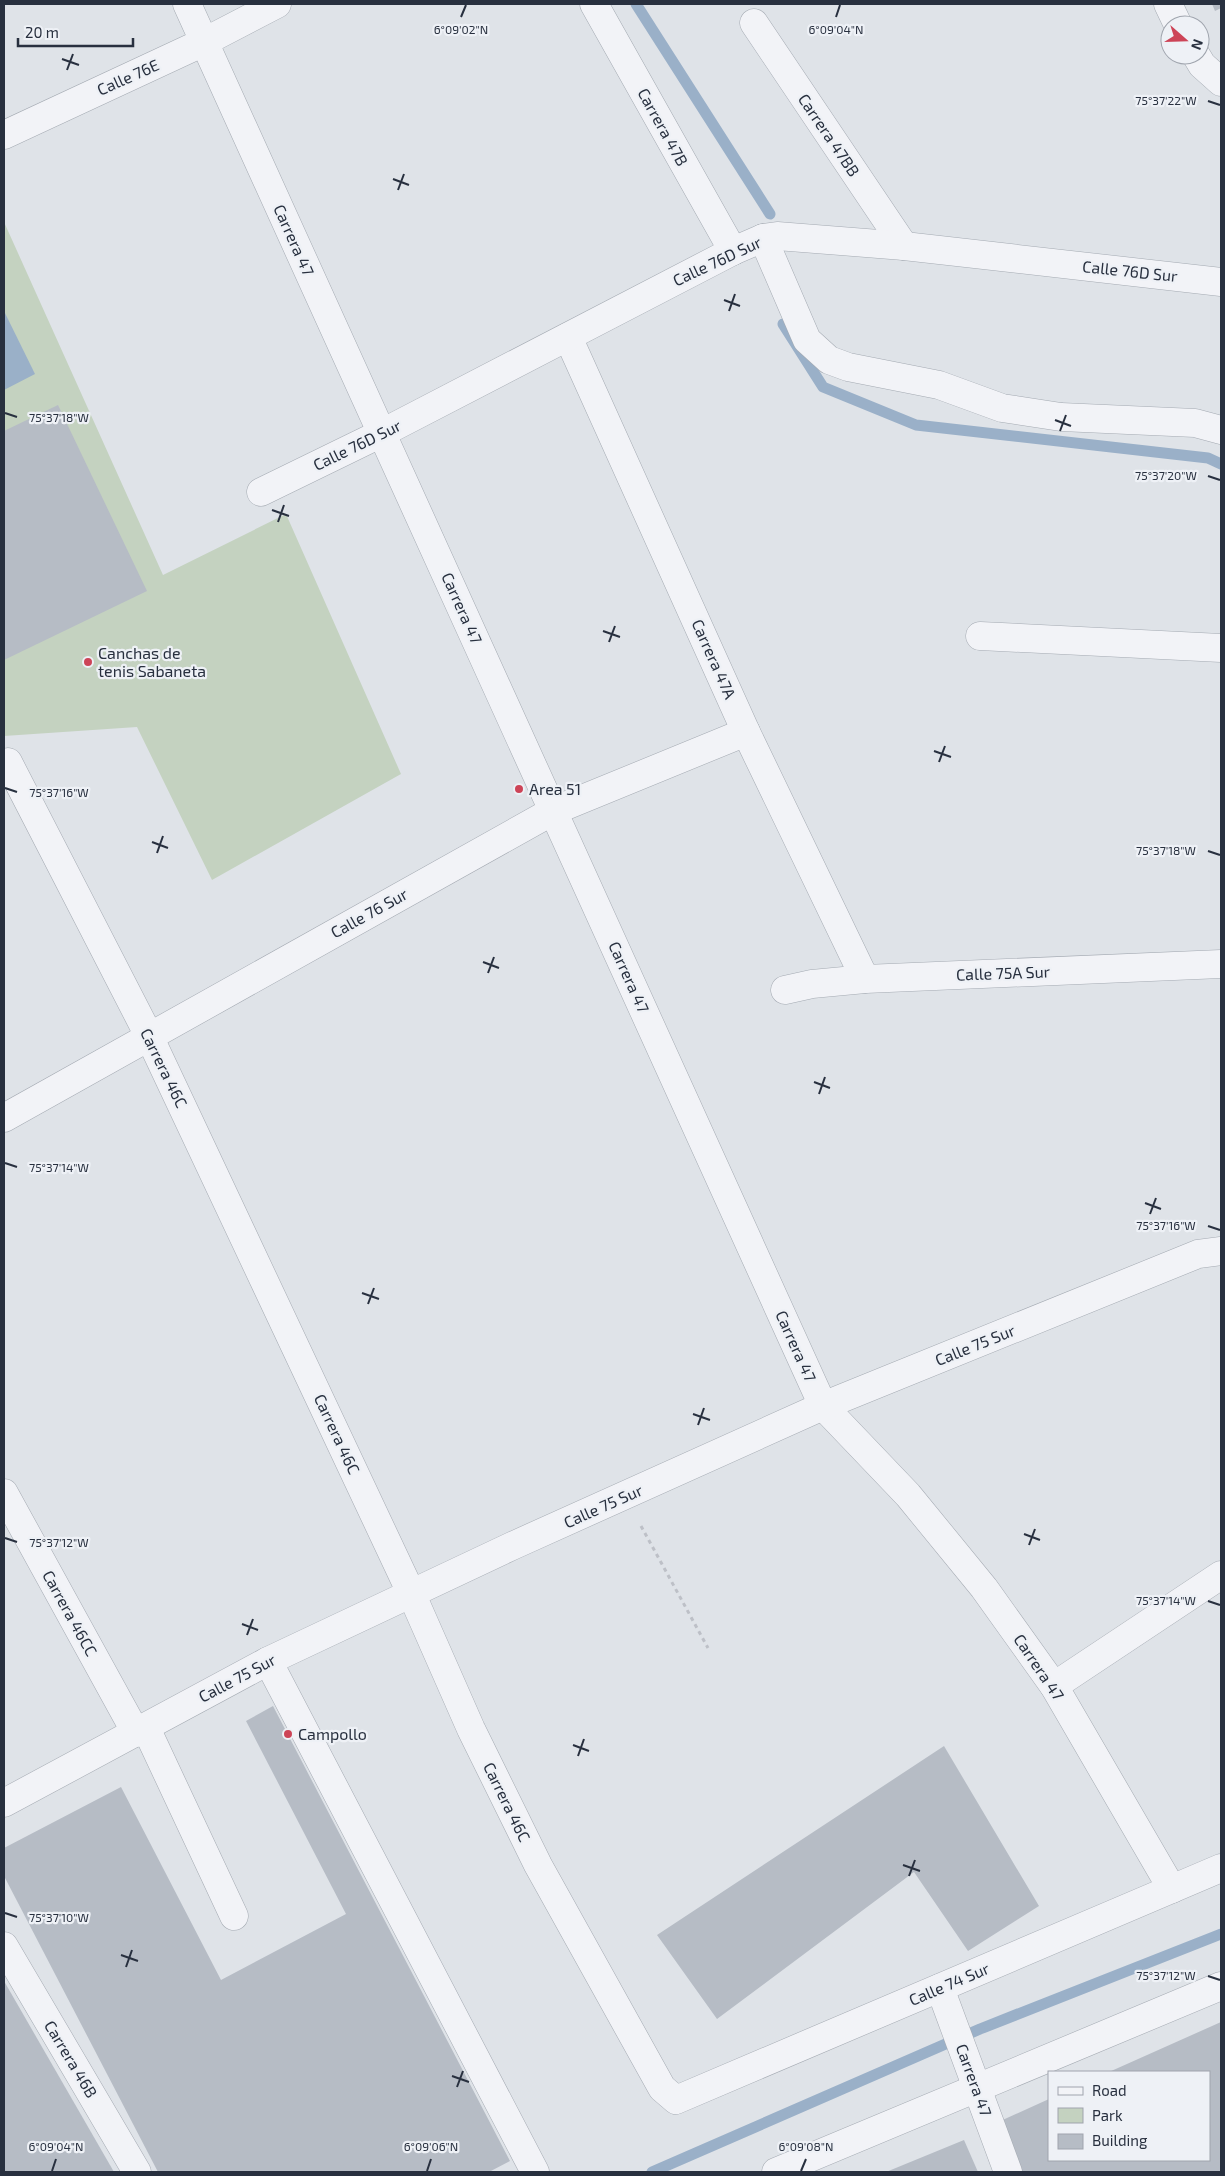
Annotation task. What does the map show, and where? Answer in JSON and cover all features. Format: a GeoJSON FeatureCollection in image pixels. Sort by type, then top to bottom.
{"type":"FeatureCollection","features":[{"type":"Feature","properties":{"kind":"street","name":"Carrera 47"},"geometry":{"type":"LineString","coordinates":[[187,4],[824,1406],[908,1495],[984,1588],[1054,1686],[1172,1889]]}},
{"type":"Feature","properties":{"kind":"street","name":"Calle 76E"},"geometry":{"type":"LineString","coordinates":[[4,135],[204,42],[277,4]]}},
{"type":"Feature","properties":{"kind":"street","name":"Carrera 47B"},"geometry":{"type":"LineString","coordinates":[[594,4],[733,251]]}},
{"type":"Feature","properties":{"kind":"street","name":"Carrera 47BB"},"geometry":{"type":"LineString","coordinates":[[754,23],[904,246]]}},
{"type":"Feature","properties":{"kind":"street"},"geometry":{"type":"LineString","coordinates":[[1202,65],[1221,82]]}},
{"type":"Feature","properties":{"kind":"street","name":"Calle 76D Sur"},"geometry":{"type":"LineString","coordinates":[[261,492],[382,433],[733,251],[763,238],[777,236],[904,246],[1221,282]]}},
{"type":"Feature","properties":{"kind":"street"},"geometry":{"type":"LineString","coordinates":[[763,238],[807,340],[829,360],[848,367],[939,385],[1002,408],[1062,417],[1196,423],[1221,430]]}},
{"type":"Feature","properties":{"kind":"street","name":"Carrera 47A"},"geometry":{"type":"LineString","coordinates":[[568,337],[746,732],[865,979]]}},
{"type":"Feature","properties":{"kind":"street"},"geometry":{"type":"LineString","coordinates":[[980,636],[1221,648]]}},
{"type":"Feature","properties":{"kind":"street","name":"Calle 76 Sur"},"geometry":{"type":"LineString","coordinates":[[4,1118],[553,811],[746,732]]}},
{"type":"Feature","properties":{"kind":"street","name":"Carrera 46C"},"geometry":{"type":"LineString","coordinates":[[8,762],[149,1036],[412,1594],[471,1729],[538,1865],[662,2088],[676,2100]]}},
{"type":"Feature","properties":{"kind":"street","name":"Calle 75A Sur"},"geometry":{"type":"LineString","coordinates":[[785,990],[812,984],[865,979],[1221,964]]}},
{"type":"Feature","properties":{"kind":"street","name":"Calle 75 Sur"},"geometry":{"type":"LineString","coordinates":[[4,1803],[268,1661],[512,1546],[824,1406],[1198,1254],[1221,1251]]}},
{"type":"Feature","properties":{"kind":"street","name":"Carrera 46CC"},"geometry":{"type":"LineString","coordinates":[[4,1493],[141,1730],[234,1916]]}},
{"type":"Feature","properties":{"kind":"street"},"geometry":{"type":"LineString","coordinates":[[1054,1686],[1221,1575]]}},
{"type":"Feature","properties":{"kind":"street"},"geometry":{"type":"LineString","coordinates":[[268,1661],[535,2172]]}},
{"type":"Feature","properties":{"kind":"street","name":"Calle 74 Sur"},"geometry":{"type":"LineString","coordinates":[[676,2100],[943,1998],[1172,1889],[1221,1868]]}},
{"type":"Feature","properties":{"kind":"street","name":"Carrera 46B"},"geometry":{"type":"LineString","coordinates":[[4,1946],[138,2172]]}},
{"type":"Feature","properties":{"kind":"street"},"geometry":{"type":"LineString","coordinates":[[776,2172],[1221,1986]]}},
{"type":"Feature","properties":{"kind":"street","name":"Carrera 47"},"geometry":{"type":"LineString","coordinates":[[943,1998],[1008,2172]]}},
{"type":"Feature","properties":{"kind":"path"},"geometry":{"type":"LineString","coordinates":[[625,1496],[708,1648]]}},
{"type":"Feature","properties":{"kind":"green space"},"geometry":{"type":"Polygon","coordinates":[[[4,222],[163,575],[286,514],[401,774],[212,880],[137,727],[4,736],[4,222]]]}},
{"type":"Feature","properties":{"kind":"water"},"geometry":{"type":"Polygon","coordinates":[[[4,311],[35,374],[4,390],[4,311]]]}},
{"type":"Feature","properties":{"kind":"building"},"geometry":{"type":"Polygon","coordinates":[[[1212,4],[1221,4],[1221,8],[1215,11],[1212,4]]]}},
{"type":"Feature","properties":{"kind":"building"},"geometry":{"type":"Polygon","coordinates":[[[58,405],[147,591],[4,660],[4,431],[58,405]]]}},
{"type":"Feature","properties":{"kind":"building"},"geometry":{"type":"Polygon","coordinates":[[[273,1706],[510,2161],[489,2172],[158,2172],[4,1876],[4,1848],[121,1787],[221,1980],[346,1914],[246,1721],[273,1706]]]}},
{"type":"Feature","properties":{"kind":"building"},"geometry":{"type":"Polygon","coordinates":[[[944,1746],[1039,1906],[968,1951],[914,1872],[717,2019],[657,1935],[944,1746]]]}},
{"type":"Feature","properties":{"kind":"building"},"geometry":{"type":"Polygon","coordinates":[[[4,1981],[114,2172],[4,2172],[4,1981]]]}},
{"type":"Feature","properties":{"kind":"building"},"geometry":{"type":"Polygon","coordinates":[[[1221,2022],[1221,2172],[1018,2172],[996,2123],[1048,2099],[1048,2161],[1210,2161],[1210,2071],[1111,2071],[1221,2022]]]}},
{"type":"Feature","properties":{"kind":"building"},"geometry":{"type":"Polygon","coordinates":[[[964,2140],[978,2172],[886,2172],[964,2140]]]}},
{"type":"Feature","properties":{"kind":"waterway"},"geometry":{"type":"LineString","coordinates":[[636,4],[770,214]]}},
{"type":"Feature","properties":{"kind":"waterway"},"geometry":{"type":"LineString","coordinates":[[783,324],[823,387],[916,425],[1208,458],[1221,464]]}},
{"type":"Feature","properties":{"kind":"waterway"},"geometry":{"type":"LineString","coordinates":[[652,2172],[980,2029],[1221,1934]]}},
{"type":"Feature","properties":{"kind":"place","name":"Canchas de tenis Sabaneta"},"geometry":{"type":"Point","coordinates":[88,662]}},
{"type":"Feature","properties":{"kind":"place","name":"Area 51"},"geometry":{"type":"Point","coordinates":[519,789]}},
{"type":"Feature","properties":{"kind":"place","name":"Campollo"},"geometry":{"type":"Point","coordinates":[288,1734]}}]}
